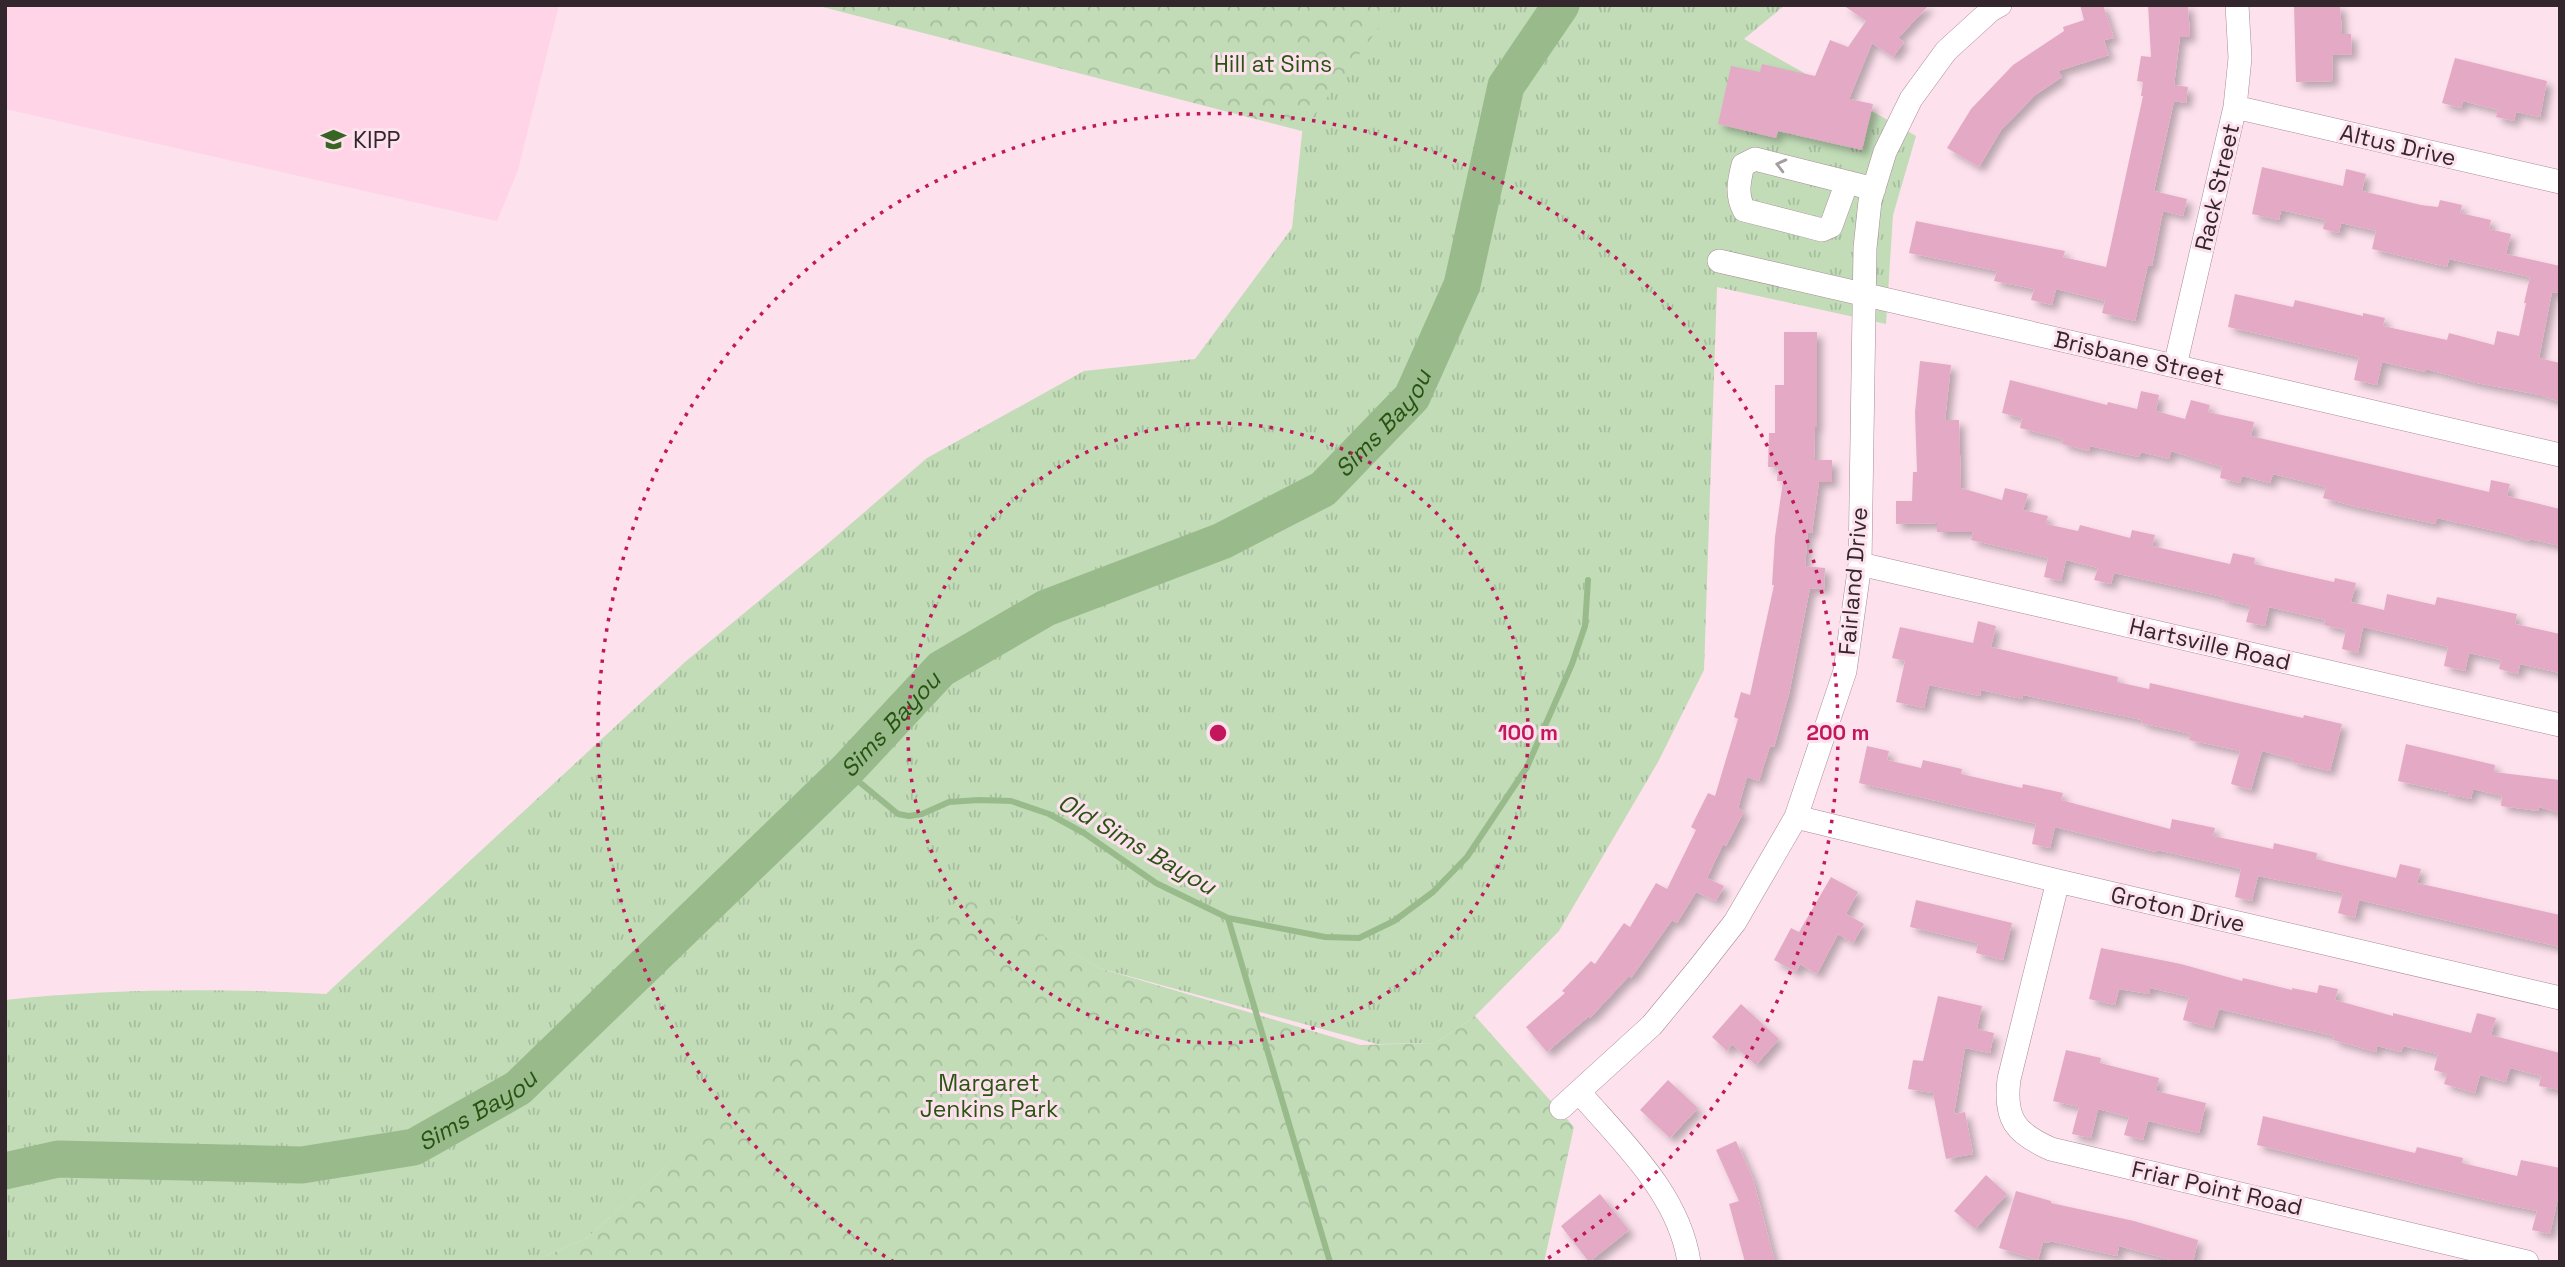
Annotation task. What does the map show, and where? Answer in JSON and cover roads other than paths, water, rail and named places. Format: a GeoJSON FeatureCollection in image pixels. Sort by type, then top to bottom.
{"type":"FeatureCollection","features":[{"type":"Feature","properties":{"kind":"street","name":"Fairland Drive"},"geometry":{"type":"LineString","coordinates":[[1561,1108],[1652,1025],[1699,968],[1735,922],[1796,817],[1845,671],[1860,564],[1865,248],[1870,201],[1885,152],[1911,99],[1947,51],[1991,10],[2000,5]]}},
{"type":"Feature","properties":{"kind":"street","name":"Rack Street"},"geometry":{"type":"LineString","coordinates":[[2175,366],[2235,107],[2240,58],[2237,5]]}},
{"type":"Feature","properties":{"kind":"street","name":"Altus Drive"},"geometry":{"type":"LineString","coordinates":[[2235,107],[2560,182]]}},
{"type":"Feature","properties":{"kind":"street"},"geometry":{"type":"LineString","coordinates":[[1847,182],[1831,226],[1822,230],[1744,210],[1739,200],[1739,179],[1743,165],[1755,159],[1847,182],[1874,189]]}},
{"type":"Feature","properties":{"kind":"street","name":"Brisbane Street"},"geometry":{"type":"LineString","coordinates":[[1719,261],[2560,455]]}},
{"type":"Feature","properties":{"kind":"street","name":"Hartsville Road"},"geometry":{"type":"LineString","coordinates":[[1860,564],[2560,725]]}},
{"type":"Feature","properties":{"kind":"street","name":"Groton Drive"},"geometry":{"type":"LineString","coordinates":[[1796,817],[2057,881],[2560,998]]}},
{"type":"Feature","properties":{"kind":"street","name":"Friar Point Road"},"geometry":{"type":"LineString","coordinates":[[2057,881],[2007,1098],[2011,1117],[2027,1138],[2051,1149],[2527,1262]]}},
{"type":"Feature","properties":{"kind":"street"},"geometry":{"type":"LineString","coordinates":[[1579,1092],[1662,1193],[1685,1239],[1689,1262]]}},
{"type":"Feature","properties":{"kind":"waterway","name":"Sims Bayou"},"geometry":{"type":"LineString","coordinates":[[5,1171],[58,1159],[302,1165],[414,1147],[518,1088],[846,771],[941,669],[1046,608],[1222,541],[1323,489],[1412,397],[1462,285],[1506,86],[1561,5]]}},
{"type":"Feature","properties":{"kind":"waterway","name":"Old Sims Bayou"},"geometry":{"type":"LineString","coordinates":[[846,771],[898,814],[922,814],[949,802],[1011,801],[1049,814],[1084,833],[1156,883],[1228,918],[1325,937],[1359,938],[1394,921],[1433,892],[1467,857],[1527,767],[1572,664],[1585,626],[1588,580]]}},
{"type":"Feature","properties":{"kind":"waterway"},"geometry":{"type":"LineString","coordinates":[[1228,918],[1330,1262]]}},
{"type":"Feature","properties":{"kind":"place","name":"KIPP"},"geometry":{"type":"Point","coordinates":[333,140]}},
{"type":"Feature","properties":{"kind":"park label","name":"Hill at Sims"},"geometry":{"type":"Point","coordinates":[1273,64]}},
{"type":"Feature","properties":{"kind":"park label","name":"Margaret Jenkins Park"},"geometry":{"type":"Point","coordinates":[989,1096]}}]}
